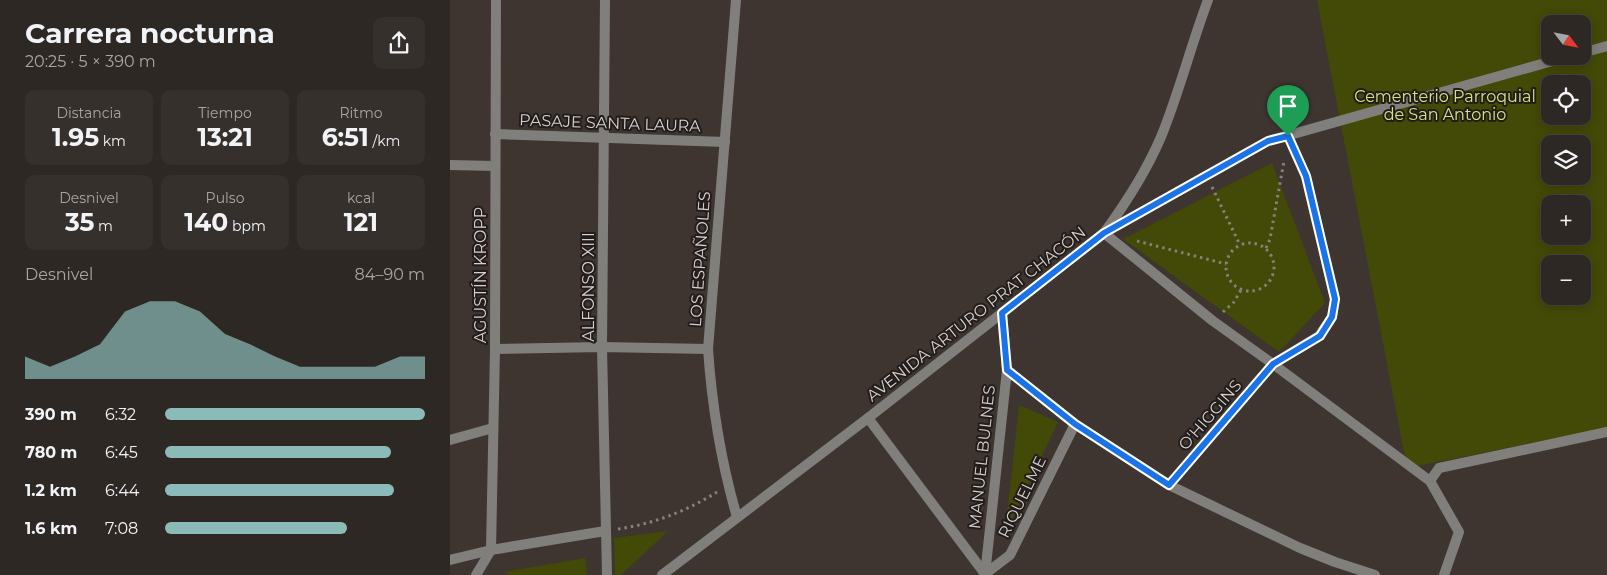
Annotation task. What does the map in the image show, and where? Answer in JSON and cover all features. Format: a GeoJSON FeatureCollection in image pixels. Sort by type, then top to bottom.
{"type":"FeatureCollection","features":[{"type":"Feature","properties":{"kind":"street","name":"AGUSTÍN KROPP"},"geometry":{"type":"LineString","coordinates":[[491,550],[495,349],[496,0]]}},
{"type":"Feature","properties":{"kind":"street","name":"ALFONSO XIII"},"geometry":{"type":"LineString","coordinates":[[605,0],[602,347],[607,575]]}},
{"type":"Feature","properties":{"kind":"street","name":"LOS ESPAÑOLES"},"geometry":{"type":"LineString","coordinates":[[736,0],[708,349],[715,418],[728,485],[737,517]]}},
{"type":"Feature","properties":{"kind":"street","name":"AVENIDA ARTURO PRAT CHACÓN"},"geometry":{"type":"LineString","coordinates":[[662,575],[868,418],[1104,233],[1139,181],[1161,137],[1208,0]]}},
{"type":"Feature","properties":{"kind":"street"},"geometry":{"type":"LineString","coordinates":[[1591,50],[1607,46]]}},
{"type":"Feature","properties":{"kind":"street"},"geometry":{"type":"LineString","coordinates":[[1444,575],[1459,532],[1430,482],[1273,364],[1212,321],[1104,233],[1268,141],[1541,64]]}},
{"type":"Feature","properties":{"kind":"street","name":"PASAJE SANTA LAURA"},"geometry":{"type":"LineString","coordinates":[[495,134],[725,142]]}},
{"type":"Feature","properties":{"kind":"street","name":"O'HIGGINS"},"geometry":{"type":"LineString","coordinates":[[1169,485],[1273,364],[1320,336],[1332,317],[1335,299],[1306,176],[1288,136]]}},
{"type":"Feature","properties":{"kind":"street"},"geometry":{"type":"LineString","coordinates":[[450,165],[495,166]]}},
{"type":"Feature","properties":{"kind":"street","name":"MANUEL BULNES"},"geometry":{"type":"LineString","coordinates":[[985,575],[1007,370],[1002,313]]}},
{"type":"Feature","properties":{"kind":"street"},"geometry":{"type":"LineString","coordinates":[[495,349],[602,347],[708,349]]}},
{"type":"Feature","properties":{"kind":"street"},"geometry":{"type":"LineString","coordinates":[[1007,370],[1075,424],[1169,485],[1300,548],[1375,575]]}},
{"type":"Feature","properties":{"kind":"street"},"geometry":{"type":"LineString","coordinates":[[868,418],[985,575]]}},
{"type":"Feature","properties":{"kind":"street","name":"RIQUELME"},"geometry":{"type":"LineString","coordinates":[[985,575],[1010,554],[1075,424]]}},
{"type":"Feature","properties":{"kind":"street"},"geometry":{"type":"LineString","coordinates":[[450,440],[493,428]]}},
{"type":"Feature","properties":{"kind":"street"},"geometry":{"type":"LineString","coordinates":[[1430,482],[1439,468],[1607,432]]}},
{"type":"Feature","properties":{"kind":"street"},"geometry":{"type":"LineString","coordinates":[[450,560],[491,550],[605,531]]}},
{"type":"Feature","properties":{"kind":"street"},"geometry":{"type":"LineString","coordinates":[[476,575],[491,550]]}},
{"type":"Feature","properties":{"kind":"path"},"geometry":{"type":"LineString","coordinates":[[1266,248],[1270,239],[1288,136]]}},
{"type":"Feature","properties":{"kind":"path"},"geometry":{"type":"LineString","coordinates":[[1207,175],[1240,244]]}},
{"type":"Feature","properties":{"kind":"path"},"geometry":{"type":"LineString","coordinates":[[1132,240],[1226,264]]}},
{"type":"Feature","properties":{"kind":"path"},"geometry":{"type":"LineString","coordinates":[[1248,242],[1256,243],[1266,248],[1273,258],[1275,266],[1274,274],[1265,287],[1258,291],[1250,292],[1234,286],[1226,272],[1228,256],[1233,249],[1240,244],[1248,242]]}},
{"type":"Feature","properties":{"kind":"path"},"geometry":{"type":"LineString","coordinates":[[1212,321],[1234,302],[1241,290]]}},
{"type":"Feature","properties":{"kind":"path"},"geometry":{"type":"LineString","coordinates":[[605,531],[650,523],[672,516],[728,485]]}},
{"type":"Feature","properties":{"kind":"green space","name":"Cementerio Parroquial de San Antonio"},"geometry":{"type":"Polygon","coordinates":[[[1317,0],[1607,0],[1607,428],[1407,468],[1317,0]]]}},
{"type":"Feature","properties":{"kind":"green space"},"geometry":{"type":"Polygon","coordinates":[[[1272,163],[1325,303],[1279,352],[1123,239],[1272,163]]]}},
{"type":"Feature","properties":{"kind":"green space"},"geometry":{"type":"Polygon","coordinates":[[[1019,405],[1058,422],[1005,534],[1019,405]]]}},
{"type":"Feature","properties":{"kind":"green space"},"geometry":{"type":"Polygon","coordinates":[[[668,531],[621,575],[615,575],[614,538],[668,531]]]}},
{"type":"Feature","properties":{"kind":"green space"},"geometry":{"type":"Polygon","coordinates":[[[585,558],[587,575],[509,575],[504,572],[585,558]]]}},
{"type":"Feature","properties":{"kind":"route"},"geometry":{"type":"LineString","coordinates":[[1288,136],[1306,176],[1335,299],[1332,317],[1320,336],[1273,364],[1169,485],[1075,424],[1007,370],[1002,313],[1104,233],[1268,141],[1288,136]]}}]}
